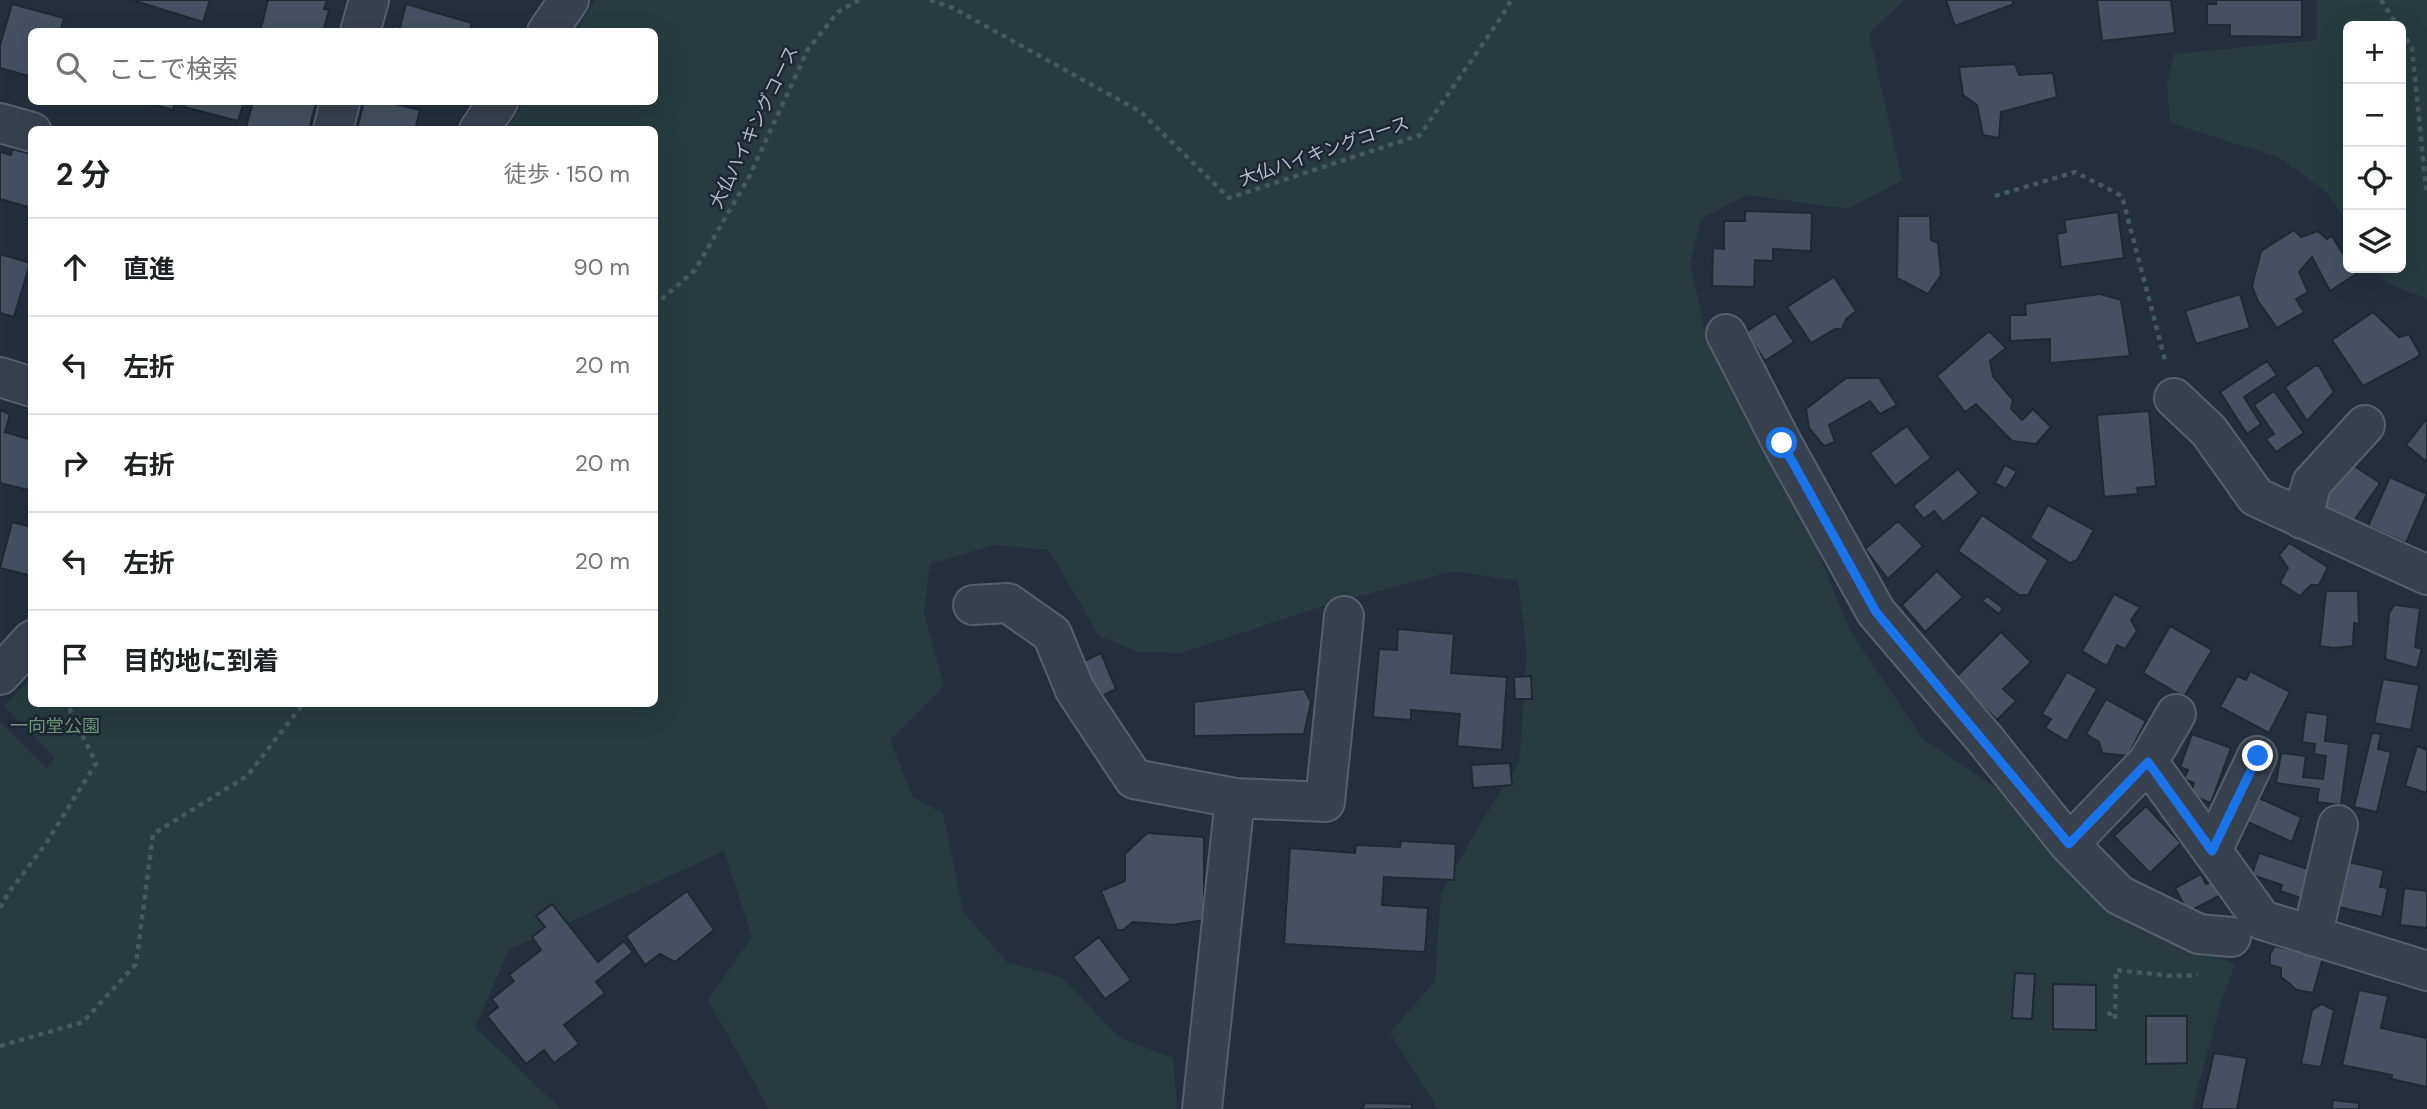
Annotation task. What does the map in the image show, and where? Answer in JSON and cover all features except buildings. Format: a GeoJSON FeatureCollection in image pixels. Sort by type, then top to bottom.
{"type":"FeatureCollection","features":[{"type":"Feature","properties":{"kind":"street"},"geometry":{"type":"LineString","coordinates":[[361,28],[369,0]]}},
{"type":"Feature","properties":{"kind":"street"},"geometry":{"type":"LineString","coordinates":[[550,28],[569,0]]}},
{"type":"Feature","properties":{"kind":"street"},"geometry":{"type":"LineString","coordinates":[[334,126],[340,105]]}},
{"type":"Feature","properties":{"kind":"street"},"geometry":{"type":"LineString","coordinates":[[482,126],[496,105]]}},
{"type":"Feature","properties":{"kind":"street"},"geometry":{"type":"LineString","coordinates":[[0,123],[28,131]]}},
{"type":"Feature","properties":{"kind":"street"},"geometry":{"type":"LineString","coordinates":[[1726,334],[1782,443],[1876,612],[2069,844],[2119,895],[2199,934],[2231,937]]}},
{"type":"Feature","properties":{"kind":"street"},"geometry":{"type":"LineString","coordinates":[[0,377],[28,386]]}},
{"type":"Feature","properties":{"kind":"street"},"geometry":{"type":"LineString","coordinates":[[2174,398],[2209,431],[2256,497],[2427,575]]}},
{"type":"Feature","properties":{"kind":"street"},"geometry":{"type":"LineString","coordinates":[[2302,519],[2312,483],[2365,425]]}},
{"type":"Feature","properties":{"kind":"street"},"geometry":{"type":"LineString","coordinates":[[973,605],[1008,603],[1052,634],[1075,690],[1134,779],[1235,798],[1325,802],[1344,615]]}},
{"type":"Feature","properties":{"kind":"street"},"geometry":{"type":"LineString","coordinates":[[0,628],[28,637]]}},
{"type":"Feature","properties":{"kind":"street"},"geometry":{"type":"LineString","coordinates":[[0,675],[28,643]]}},
{"type":"Feature","properties":{"kind":"street"},"geometry":{"type":"LineString","coordinates":[[2069,844],[2148,762],[2176,714]]}},
{"type":"Feature","properties":{"kind":"street"},"geometry":{"type":"LineString","coordinates":[[2212,851],[2258,756]]}},
{"type":"Feature","properties":{"kind":"street"},"geometry":{"type":"LineString","coordinates":[[2148,762],[2262,920],[2427,971]]}},
{"type":"Feature","properties":{"kind":"street"},"geometry":{"type":"LineString","coordinates":[[1202,1109],[1235,798]]}},
{"type":"Feature","properties":{"kind":"street"},"geometry":{"type":"LineString","coordinates":[[2312,936],[2338,825]]}},
{"type":"Feature","properties":{"kind":"path","name":"大仏ハイキングコース"},"geometry":{"type":"LineString","coordinates":[[658,302],[695,270],[749,177],[808,49],[838,12],[859,0]]}},
{"type":"Feature","properties":{"kind":"path","name":"大仏ハイキングコース"},"geometry":{"type":"LineString","coordinates":[[930,0],[953,8],[1141,112],[1229,198],[1420,135],[1511,0]]}},
{"type":"Feature","properties":{"kind":"path"},"geometry":{"type":"LineString","coordinates":[[2381,0],[2395,21]]}},
{"type":"Feature","properties":{"kind":"path"},"geometry":{"type":"LineString","coordinates":[[2406,37],[2413,48],[2426,188],[2427,186]]}},
{"type":"Feature","properties":{"kind":"path"},"geometry":{"type":"LineString","coordinates":[[1994,196],[2075,172],[2122,196],[2174,398]]}},
{"type":"Feature","properties":{"kind":"path"},"geometry":{"type":"LineString","coordinates":[[0,908],[45,845],[96,764],[68,707]]}},
{"type":"Feature","properties":{"kind":"path"},"geometry":{"type":"LineString","coordinates":[[0,1046],[83,1022],[136,964],[153,834],[247,776],[301,707]]}},
{"type":"Feature","properties":{"kind":"path"},"geometry":{"type":"LineString","coordinates":[[2108,1012],[2115,1019],[2116,970],[2172,976],[2213,974],[2231,937]]}},
{"type":"Feature","properties":{"kind":"green space","name":"一向堂公園"},"geometry":{"type":"Polygon","coordinates":[[[595,0],[1904,0],[1869,33],[1902,180],[1848,209],[1747,195],[1701,219],[1690,264],[1707,340],[1798,502],[1850,631],[1922,738],[2017,802],[2107,913],[2235,964],[2221,1002],[2192,1109],[1438,1109],[1390,1033],[1435,981],[1441,894],[1480,824],[1519,763],[1527,654],[1518,581],[1456,571],[1333,603],[1181,653],[1138,652],[1099,636],[1049,550],[994,545],[930,564],[924,612],[944,686],[890,740],[913,797],[943,813],[963,911],[1007,962],[1063,978],[1118,1037],[1173,1058],[1177,1109],[769,1109],[708,1000],[752,937],[724,851],[509,950],[475,1027],[561,1109],[0,1109],[0,721],[47,769],[55,758],[4,706],[28,682],[28,707],[658,707],[658,126],[508,126],[522,105],[658,105],[658,28],[578,28],[595,0]]]}},
{"type":"Feature","properties":{"kind":"green space"},"geometry":{"type":"Polygon","coordinates":[[[2317,0],[2427,0],[2427,299],[2387,283],[2380,273],[2406,273],[2406,21],[2343,21],[2343,217],[2327,192],[2278,157],[2170,123],[2167,82],[2174,54],[2317,40],[2317,0]]]}},
{"type":"Feature","properties":{"kind":"route"},"geometry":{"type":"LineString","coordinates":[[1782,443],[1876,612],[1983,737],[2069,844],[2148,762],[2212,851],[2258,756]]}}]}
